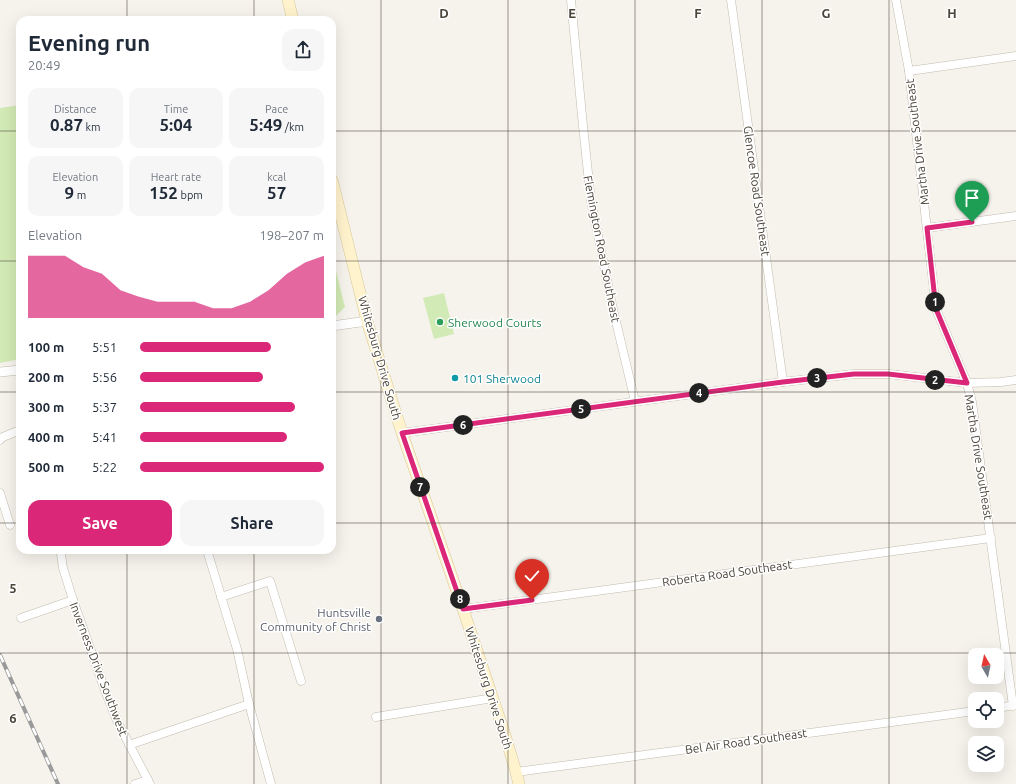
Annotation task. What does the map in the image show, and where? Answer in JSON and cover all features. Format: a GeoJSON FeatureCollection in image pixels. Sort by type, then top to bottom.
{"type":"FeatureCollection","features":[{"type":"Feature","properties":{"kind":"main road"},"geometry":{"type":"LineString","coordinates":[[288,0],[292,16]]}},
{"type":"Feature","properties":{"kind":"main road","name":"Whitesburg Drive South"},"geometry":{"type":"LineString","coordinates":[[336,196],[367,322],[402,433],[493,698],[519,784]]}},
{"type":"Feature","properties":{"kind":"street","name":"Flemington Road Southeast"},"geometry":{"type":"LineString","coordinates":[[571,0],[591,201],[612,305],[635,401]]}},
{"type":"Feature","properties":{"kind":"street","name":"Glencoe Road Southeast"},"geometry":{"type":"LineString","coordinates":[[731,0],[783,382]]}},
{"type":"Feature","properties":{"kind":"street","name":"Martha Drive Southeast"},"geometry":{"type":"LineString","coordinates":[[896,0],[909,71],[936,309],[967,383],[972,402],[1014,706]]}},
{"type":"Feature","properties":{"kind":"street"},"geometry":{"type":"LineString","coordinates":[[909,71],[1016,56]]}},
{"type":"Feature","properties":{"kind":"street"},"geometry":{"type":"LineString","coordinates":[[927,228],[1016,216]]}},
{"type":"Feature","properties":{"kind":"street"},"geometry":{"type":"LineString","coordinates":[[336,326],[367,322]]}},
{"type":"Feature","properties":{"kind":"street"},"geometry":{"type":"LineString","coordinates":[[0,372],[16,370]]}},
{"type":"Feature","properties":{"kind":"street"},"geometry":{"type":"LineString","coordinates":[[402,433],[635,401],[854,374],[888,374],[967,383],[1016,380]]}},
{"type":"Feature","properties":{"kind":"street"},"geometry":{"type":"LineString","coordinates":[[0,440],[3,437],[16,432]]}},
{"type":"Feature","properties":{"kind":"street"},"geometry":{"type":"LineString","coordinates":[[0,493],[10,525]]}},
{"type":"Feature","properties":{"kind":"street","name":"Roberta Road Southeast"},"geometry":{"type":"LineString","coordinates":[[463,609],[991,538]]}},
{"type":"Feature","properties":{"kind":"street","name":"Inverness Drive Southwest"},"geometry":{"type":"LineString","coordinates":[[61,554],[63,568],[73,600],[106,693],[129,746],[149,782]]}},
{"type":"Feature","properties":{"kind":"street"},"geometry":{"type":"LineString","coordinates":[[208,554],[237,649],[249,704],[271,784]]}},
{"type":"Feature","properties":{"kind":"street"},"geometry":{"type":"LineString","coordinates":[[221,597],[270,581],[301,681]]}},
{"type":"Feature","properties":{"kind":"street"},"geometry":{"type":"LineString","coordinates":[[21,618],[73,600]]}},
{"type":"Feature","properties":{"kind":"street"},"geometry":{"type":"LineString","coordinates":[[376,717],[493,698]]}},
{"type":"Feature","properties":{"kind":"street"},"geometry":{"type":"LineString","coordinates":[[129,746],[249,704]]}},
{"type":"Feature","properties":{"kind":"street"},"geometry":{"type":"LineString","coordinates":[[1004,707],[1014,706]]}},
{"type":"Feature","properties":{"kind":"street","name":"Bel Air Road Southeast"},"geometry":{"type":"LineString","coordinates":[[516,772],[968,712]]}},
{"type":"Feature","properties":{"kind":"street"},"geometry":{"type":"LineString","coordinates":[[134,784],[149,782]]}},
{"type":"Feature","properties":{"kind":"green space"},"geometry":{"type":"Polygon","coordinates":[[[16,106],[16,360],[0,363],[0,108],[16,106]]]}},
{"type":"Feature","properties":{"kind":"green space"},"geometry":{"type":"Polygon","coordinates":[[[336,271],[345,307],[336,316],[336,271]]]}},
{"type":"Feature","properties":{"kind":"green space","name":"Sherwood Courts"},"geometry":{"type":"Polygon","coordinates":[[[444,293],[454,334],[434,339],[423,298],[444,293]]]}},
{"type":"Feature","properties":{"kind":"railway"},"geometry":{"type":"LineString","coordinates":[[0,655],[58,784]]}},
{"type":"Feature","properties":{"kind":"place","name":"Sherwood Courts"},"geometry":{"type":"Point","coordinates":[440,322]}},
{"type":"Feature","properties":{"kind":"place","name":"101 Sherwood"},"geometry":{"type":"Point","coordinates":[455,378]}},
{"type":"Feature","properties":{"kind":"place","name":"Huntsville Community of Christ"},"geometry":{"type":"Point","coordinates":[379,619]}},
{"type":"Feature","properties":{"kind":"route"},"geometry":{"type":"LineString","coordinates":[[532,600],[463,609],[402,433],[635,401],[854,374],[888,374],[967,383],[936,309],[927,228],[972,222]]}}]}
